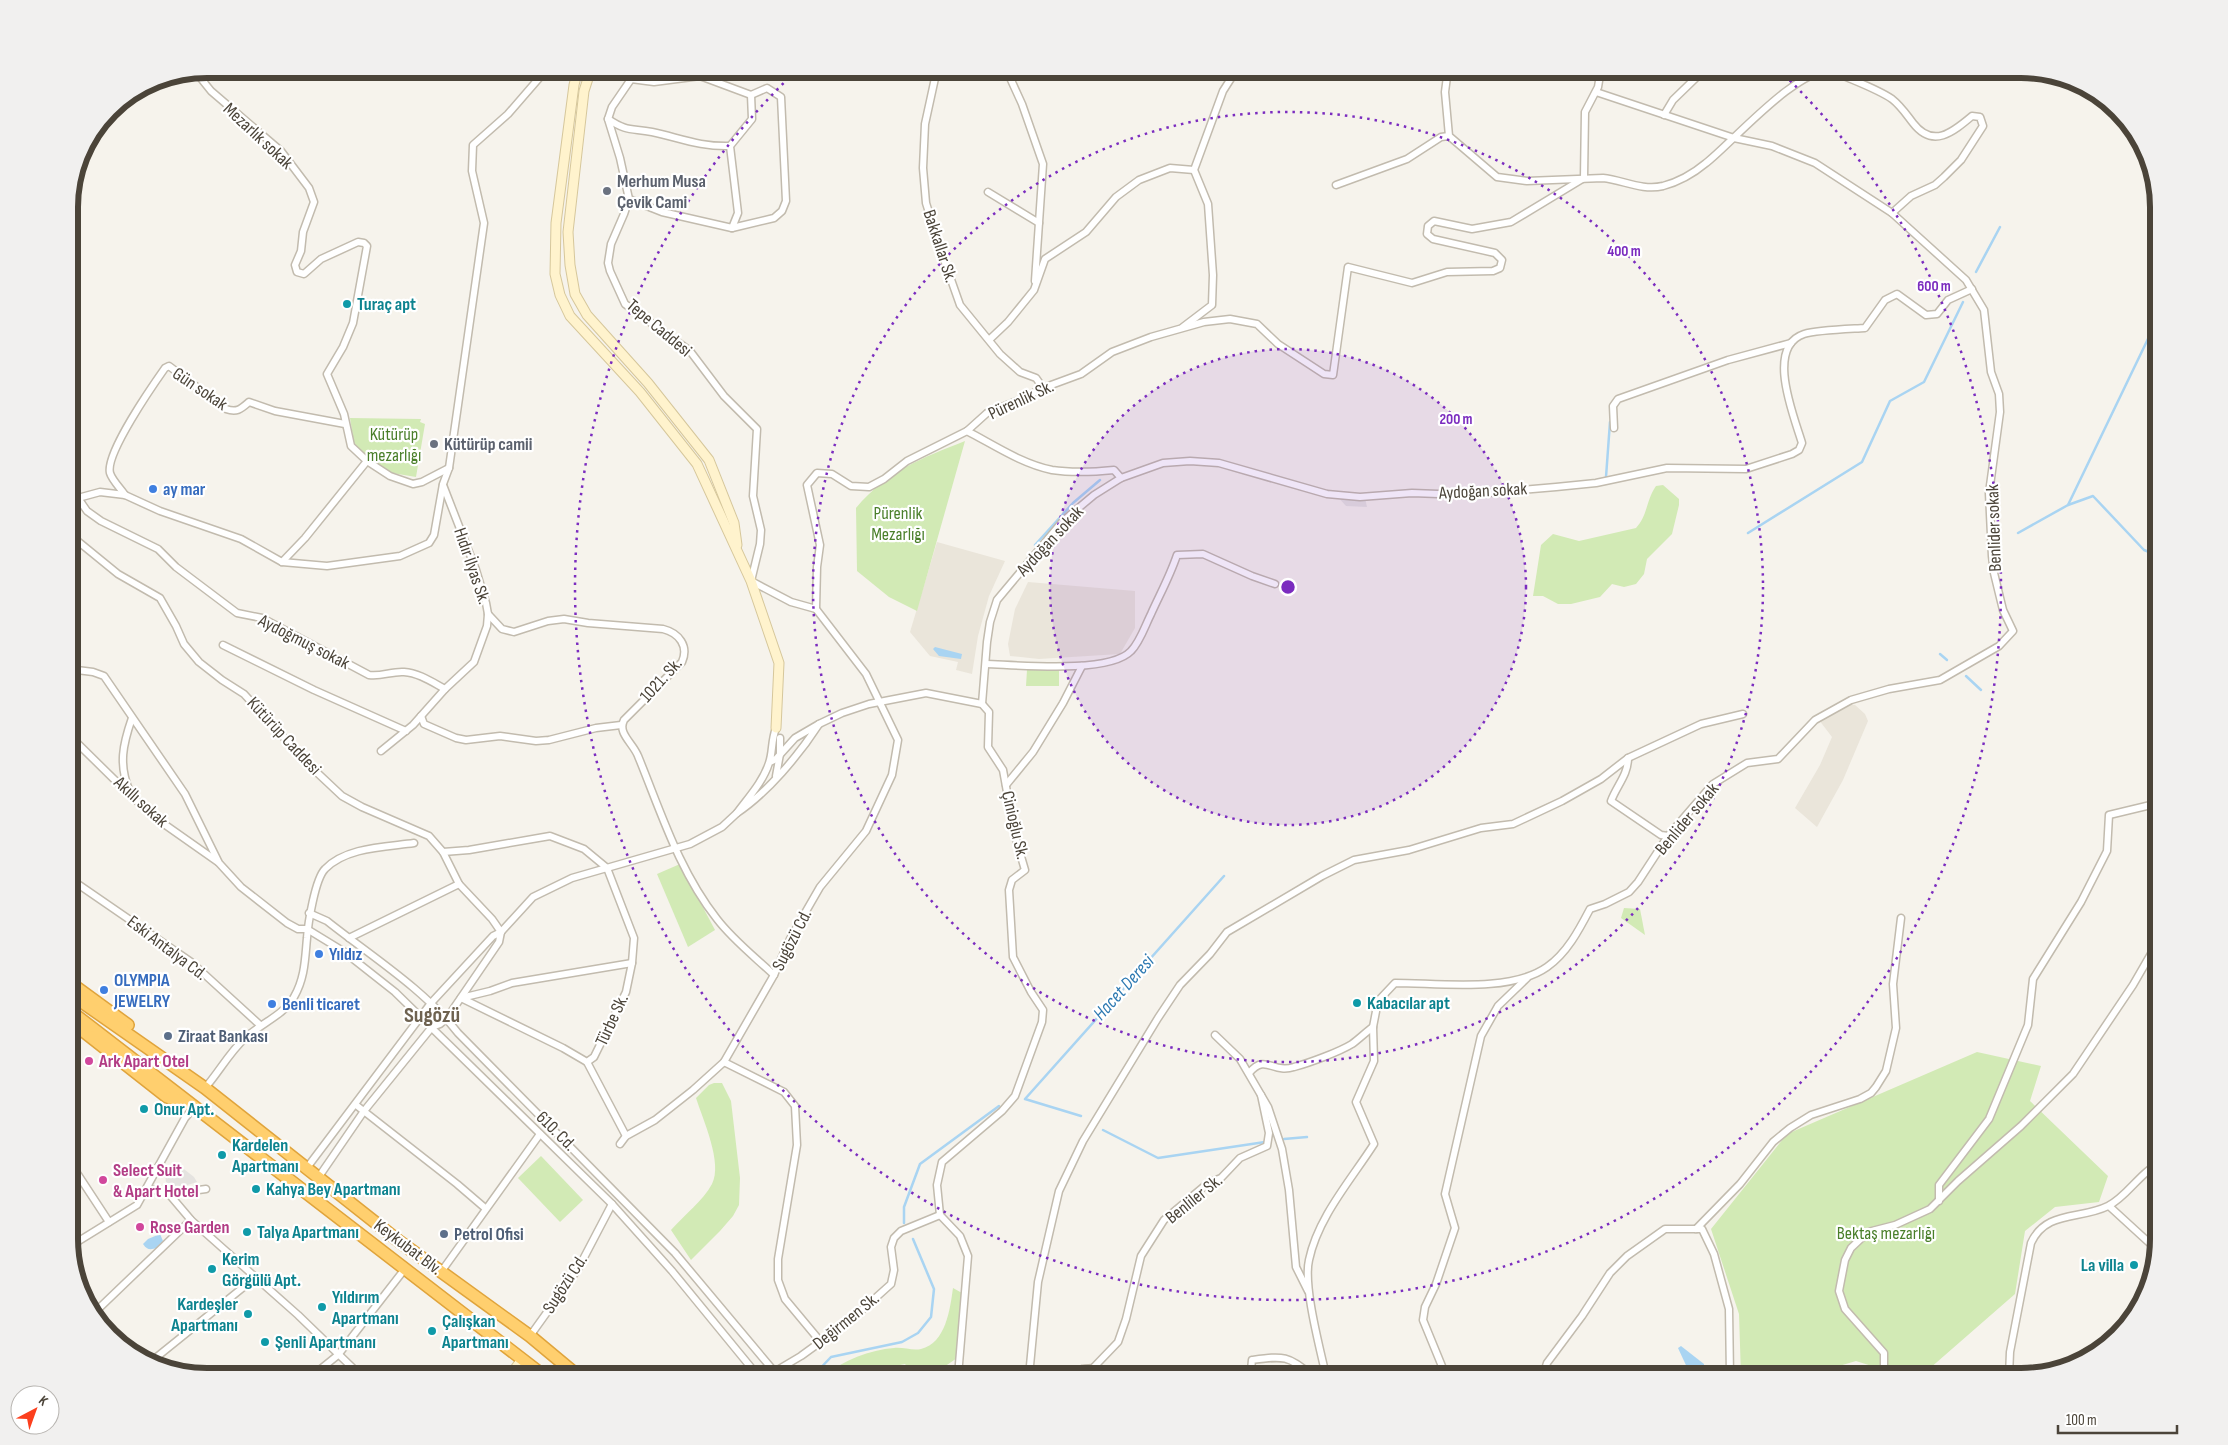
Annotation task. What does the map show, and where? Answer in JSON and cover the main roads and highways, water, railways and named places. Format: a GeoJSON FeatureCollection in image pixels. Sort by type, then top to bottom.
{"type":"FeatureCollection","features":[{"type":"Feature","properties":{"kind":"highway"},"geometry":{"type":"LineString","coordinates":[[78,989],[148,1040],[205,1088]]}},
{"type":"Feature","properties":{"kind":"highway","name":"Keykubat Blv."},"geometry":{"type":"LineString","coordinates":[[78,998],[205,1088],[306,1169],[441,1272],[530,1336],[568,1368]]}},
{"type":"Feature","properties":{"kind":"highway","name":"Keykubat Blv."},"geometry":{"type":"LineString","coordinates":[[78,1017],[404,1270],[534,1368]]}},
{"type":"Feature","properties":{"kind":"highway"},"geometry":{"type":"LineString","coordinates":[[78,1027],[167,1097],[194,1106]]}},
{"type":"Feature","properties":{"kind":"water"},"geometry":{"type":"Polygon","coordinates":[[[935,647],[962,654],[961,659],[939,656],[933,649],[935,647]]]}},
{"type":"Feature","properties":{"kind":"water"},"geometry":{"type":"Polygon","coordinates":[[[160,1234],[163,1241],[157,1248],[149,1249],[143,1244],[148,1239],[160,1234]]]}},
{"type":"Feature","properties":{"kind":"water"},"geometry":{"type":"Polygon","coordinates":[[[1681,1346],[1704,1364],[1704,1368],[1687,1368],[1678,1348],[1681,1346]]]}},
{"type":"Feature","properties":{"kind":"waterway"},"geometry":{"type":"LineString","coordinates":[[1976,272],[2000,227]]}},
{"type":"Feature","properties":{"kind":"waterway"},"geometry":{"type":"LineString","coordinates":[[1748,533],[1862,462],[1890,401],[1924,382],[1963,302]]}},
{"type":"Feature","properties":{"kind":"waterway"},"geometry":{"type":"LineString","coordinates":[[2068,505],[2150,335]]}},
{"type":"Feature","properties":{"kind":"waterway"},"geometry":{"type":"LineString","coordinates":[[1606,477],[1610,422]]}},
{"type":"Feature","properties":{"kind":"waterway"},"geometry":{"type":"LineString","coordinates":[[1035,545],[1073,503],[1100,480]]}},
{"type":"Feature","properties":{"kind":"waterway"},"geometry":{"type":"LineString","coordinates":[[2018,533],[2068,505],[2093,496],[2144,550],[2150,552]]}},
{"type":"Feature","properties":{"kind":"waterway"},"geometry":{"type":"LineString","coordinates":[[1940,654],[1947,660]]}},
{"type":"Feature","properties":{"kind":"waterway"},"geometry":{"type":"LineString","coordinates":[[1966,676],[1981,690]]}},
{"type":"Feature","properties":{"kind":"waterway","name":"Hacet Deresi"},"geometry":{"type":"LineString","coordinates":[[1081,1116],[1025,1099],[1224,876]]}},
{"type":"Feature","properties":{"kind":"waterway","name":"Hacet Deresi"},"geometry":{"type":"LineString","coordinates":[[904,1223],[904,1207],[920,1164],[999,1106]]}},
{"type":"Feature","properties":{"kind":"waterway"},"geometry":{"type":"LineString","coordinates":[[1103,1130],[1158,1158],[1265,1142]]}},
{"type":"Feature","properties":{"kind":"waterway"},"geometry":{"type":"LineString","coordinates":[[1284,1139],[1307,1137]]}},
{"type":"Feature","properties":{"kind":"waterway","name":"Hacet Deresi"},"geometry":{"type":"LineString","coordinates":[[821,1368],[831,1357],[902,1342],[918,1333],[931,1317],[934,1289],[913,1239]]}},
{"type":"Feature","properties":{"kind":"place","name":"Merhum Musa Çevik Cami"},"geometry":{"type":"Point","coordinates":[607,191]}},
{"type":"Feature","properties":{"kind":"place","name":"Turaç apt"},"geometry":{"type":"Point","coordinates":[347,304]}},
{"type":"Feature","properties":{"kind":"place","name":"Kütürüp camii"},"geometry":{"type":"Point","coordinates":[434,444]}},
{"type":"Feature","properties":{"kind":"place","name":"ay mar"},"geometry":{"type":"Point","coordinates":[153,489]}},
{"type":"Feature","properties":{"kind":"place","name":"Yıldız"},"geometry":{"type":"Point","coordinates":[319,954]}},
{"type":"Feature","properties":{"kind":"place","name":"OLYMPIA JEWELRY"},"geometry":{"type":"Point","coordinates":[104,990]}},
{"type":"Feature","properties":{"kind":"place","name":"Kabacılar apt"},"geometry":{"type":"Point","coordinates":[1357,1003]}},
{"type":"Feature","properties":{"kind":"place","name":"Benli ticaret"},"geometry":{"type":"Point","coordinates":[272,1004]}},
{"type":"Feature","properties":{"kind":"place","name":"Ziraat Bankası"},"geometry":{"type":"Point","coordinates":[168,1036]}},
{"type":"Feature","properties":{"kind":"place","name":"Ark Apart Otel"},"geometry":{"type":"Point","coordinates":[89,1061]}},
{"type":"Feature","properties":{"kind":"place","name":"Onur Apt."},"geometry":{"type":"Point","coordinates":[144,1109]}},
{"type":"Feature","properties":{"kind":"place","name":"Kardelen Apartmanı"},"geometry":{"type":"Point","coordinates":[222,1155]}},
{"type":"Feature","properties":{"kind":"place","name":"Select Suit & Apart Hotel"},"geometry":{"type":"Point","coordinates":[103,1180]}},
{"type":"Feature","properties":{"kind":"place","name":"Kahya Bey Apartmanı"},"geometry":{"type":"Point","coordinates":[256,1189]}},
{"type":"Feature","properties":{"kind":"place","name":"Rose Garden"},"geometry":{"type":"Point","coordinates":[140,1227]}},
{"type":"Feature","properties":{"kind":"place","name":"Talya Apartmanı"},"geometry":{"type":"Point","coordinates":[247,1232]}},
{"type":"Feature","properties":{"kind":"place","name":"Petrol Ofisi"},"geometry":{"type":"Point","coordinates":[444,1234]}},
{"type":"Feature","properties":{"kind":"place","name":"La villa"},"geometry":{"type":"Point","coordinates":[2134,1265]}},
{"type":"Feature","properties":{"kind":"place","name":"Kerim Görgülü Apt."},"geometry":{"type":"Point","coordinates":[212,1269]}},
{"type":"Feature","properties":{"kind":"place","name":"Yıldırım Apartmanı"},"geometry":{"type":"Point","coordinates":[322,1307]}},
{"type":"Feature","properties":{"kind":"place","name":"Kardeşler Apartmanı"},"geometry":{"type":"Point","coordinates":[248,1314]}},
{"type":"Feature","properties":{"kind":"place","name":"Çalışkan Apartmanı"},"geometry":{"type":"Point","coordinates":[432,1331]}},
{"type":"Feature","properties":{"kind":"place","name":"Şenli Apartmanı"},"geometry":{"type":"Point","coordinates":[265,1342]}},
{"type":"Feature","properties":{"kind":"district","name":"Sugözü"},"geometry":{"type":"Point","coordinates":[432,1015]}},
{"type":"Feature","properties":{"kind":"park label","name":"Kütürüp mezarlığı"},"geometry":{"type":"Point","coordinates":[394,444]}},
{"type":"Feature","properties":{"kind":"park label","name":"Pürenlik Mezarlığı"},"geometry":{"type":"Point","coordinates":[898,523]}},
{"type":"Feature","properties":{"kind":"park label","name":"Bektaş mezarlığı"},"geometry":{"type":"Point","coordinates":[1886,1233]}}]}
